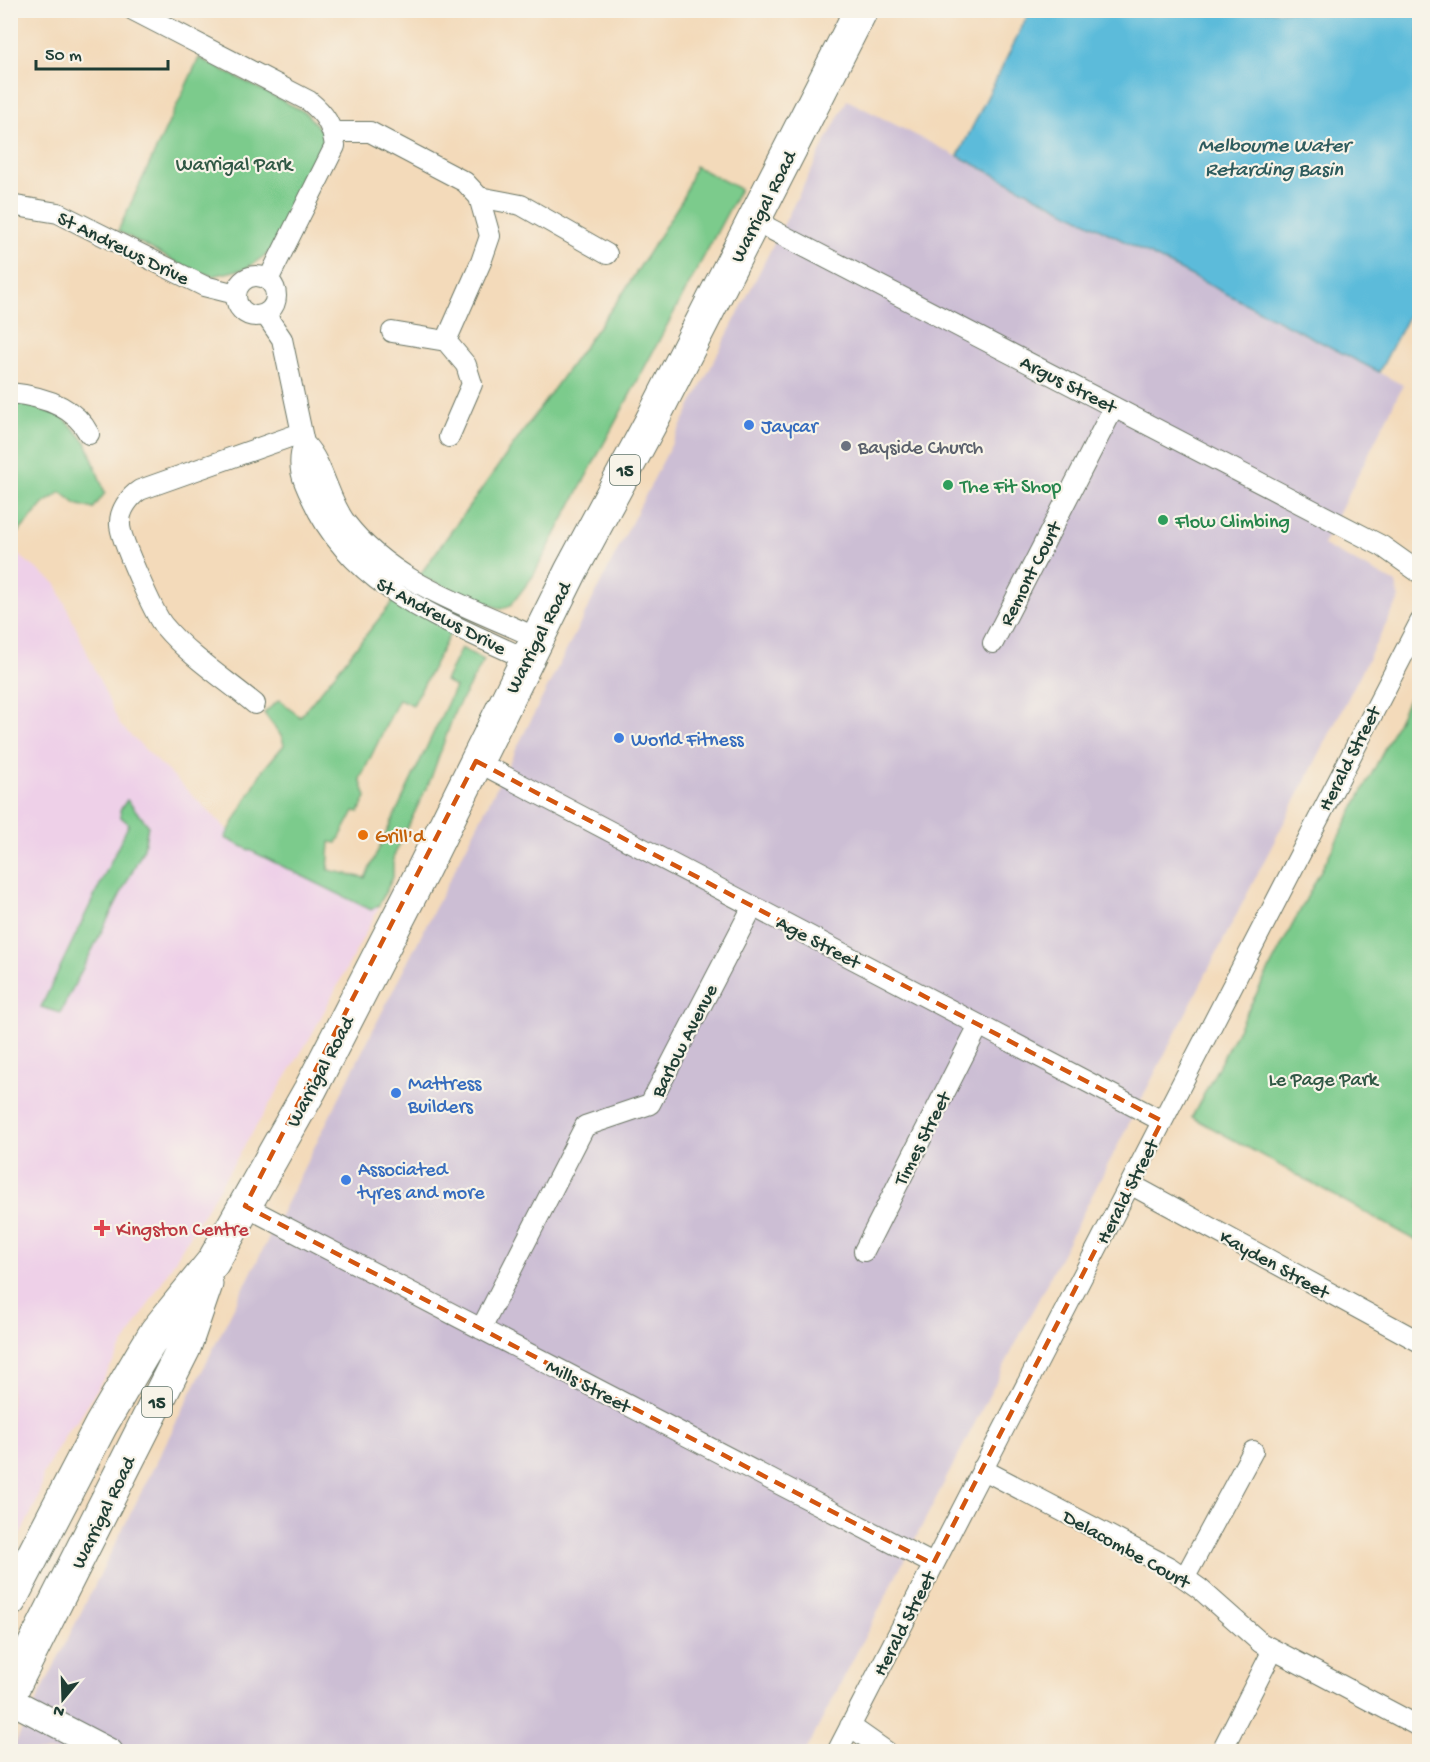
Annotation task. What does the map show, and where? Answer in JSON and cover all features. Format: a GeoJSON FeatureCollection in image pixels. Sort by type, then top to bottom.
{"type":"FeatureCollection","features":[{"type":"Feature","properties":{"kind":"highway","name":"Warrigal Road"},"geometry":{"type":"LineString","coordinates":[[10,1600],[101,1425],[142,1354],[156,1332],[213,1262],[330,1053],[532,649],[755,221],[861,10]]}},
{"type":"Feature","properties":{"kind":"highway","name":"Warrigal Road"},"geometry":{"type":"LineString","coordinates":[[10,1693],[184,1348],[213,1262]]}},
{"type":"Feature","properties":{"kind":"street"},"geometry":{"type":"LineString","coordinates":[[133,10],[309,101],[324,113],[333,132],[335,146],[268,280]]}},
{"type":"Feature","properties":{"kind":"street"},"geometry":{"type":"LineString","coordinates":[[333,132],[370,132],[465,182],[479,197],[490,236],[446,341]]}},
{"type":"Feature","properties":{"kind":"street"},"geometry":{"type":"LineString","coordinates":[[479,197],[521,205],[607,254]]}},
{"type":"Feature","properties":{"kind":"street","name":"St Andrews Drive"},"geometry":{"type":"LineString","coordinates":[[10,205],[58,213],[204,286],[236,294]]}},
{"type":"Feature","properties":{"kind":"street","name":"Argus Street"},"geometry":{"type":"LineString","coordinates":[[755,221],[1382,546],[1419,573]]}},
{"type":"Feature","properties":{"kind":"street"},"geometry":{"type":"LineString","coordinates":[[255,276],[268,280],[277,297],[271,310],[258,316],[244,313],[236,301],[236,294],[238,287],[248,277],[255,276]]}},
{"type":"Feature","properties":{"kind":"street","name":"St Andrews Drive"},"geometry":{"type":"LineString","coordinates":[[265,314],[282,339],[302,438],[316,456],[333,502],[342,518],[371,552],[414,582],[532,649]]}},
{"type":"Feature","properties":{"kind":"street"},"geometry":{"type":"LineString","coordinates":[[392,332],[446,341],[466,365],[472,384],[450,437]]}},
{"type":"Feature","properties":{"kind":"street"},"geometry":{"type":"LineString","coordinates":[[10,393],[41,396],[82,420],[89,434]]}},
{"type":"Feature","properties":{"kind":"street","name":"Remont Court"},"geometry":{"type":"LineString","coordinates":[[993,643],[1114,406]]}},
{"type":"Feature","properties":{"kind":"street"},"geometry":{"type":"LineString","coordinates":[[255,704],[182,645],[162,624],[126,543],[120,524],[128,501],[140,490],[302,438]]}},
{"type":"Feature","properties":{"kind":"street","name":"Argus Street"},"geometry":{"type":"LineString","coordinates":[[1382,546],[1419,558]]}},
{"type":"Feature","properties":{"kind":"street","name":"Herald Street"},"geometry":{"type":"LineString","coordinates":[[837,1752],[1417,626],[1419,609]]}},
{"type":"Feature","properties":{"kind":"street","name":"Age Street"},"geometry":{"type":"LineString","coordinates":[[476,761],[1162,1121]]}},
{"type":"Feature","properties":{"kind":"street","name":"Barlow Avenue"},"geometry":{"type":"LineString","coordinates":[[481,1329],[585,1126],[650,1104],[753,906]]}},
{"type":"Feature","properties":{"kind":"street","name":"Times Street"},"geometry":{"type":"LineString","coordinates":[[864,1251],[979,1025]]}},
{"type":"Feature","properties":{"kind":"street","name":"Kayden Street"},"geometry":{"type":"LineString","coordinates":[[1130,1184],[1419,1342]]}},
{"type":"Feature","properties":{"kind":"street","name":"Mills Street"},"geometry":{"type":"LineString","coordinates":[[245,1206],[933,1564]]}},
{"type":"Feature","properties":{"kind":"street"},"geometry":{"type":"LineString","coordinates":[[1185,1577],[1253,1451]]}},
{"type":"Feature","properties":{"kind":"street","name":"Delacombe Court"},"geometry":{"type":"LineString","coordinates":[[982,1469],[1185,1577],[1253,1637],[1273,1650],[1419,1727]]}},
{"type":"Feature","properties":{"kind":"street"},"geometry":{"type":"LineString","coordinates":[[1221,1752],[1273,1650]]}},
{"type":"Feature","properties":{"kind":"street"},"geometry":{"type":"LineString","coordinates":[[10,1700],[110,1752]]}},
{"type":"Feature","properties":{"kind":"street"},"geometry":{"type":"LineString","coordinates":[[850,1726],[887,1752]]}},
{"type":"Feature","properties":{"kind":"highlighted area"},"geometry":{"type":"Polygon","coordinates":[[[476,761],[1162,1121],[933,1564],[245,1206],[476,761]]]}},
{"type":"Feature","properties":{"kind":"shaded area"},"geometry":{"type":"Polygon","coordinates":[[[847,100],[1403,385],[1323,545],[1396,583],[1399,599],[806,1751],[11,1752],[379,1018],[847,100]]]}},
{"type":"Feature","properties":{"kind":"shaded area","name":"Kingston Centre"},"geometry":{"type":"Polygon","coordinates":[[[11,549],[56,584],[120,725],[228,830],[379,907],[311,1036],[78,1420],[68,1430],[43,1474],[38,1499],[11,1554],[11,549]]]}},
{"type":"Feature","properties":{"kind":"green space","name":"Warrigal Park"},"geometry":{"type":"Polygon","coordinates":[[[199,58],[305,112],[325,135],[312,181],[271,251],[247,268],[213,276],[187,268],[118,231],[199,58]]]}},
{"type":"Feature","properties":{"kind":"green space"},"geometry":{"type":"Polygon","coordinates":[[[695,166],[740,189],[533,576],[511,605],[501,609],[419,576],[625,290],[682,200],[695,166]]]}},
{"type":"Feature","properties":{"kind":"green space"},"geometry":{"type":"Polygon","coordinates":[[[11,399],[63,417],[86,442],[105,493],[93,509],[76,504],[61,492],[44,503],[11,541],[11,399]]]}},
{"type":"Feature","properties":{"kind":"green space"},"geometry":{"type":"Polygon","coordinates":[[[395,599],[452,630],[413,705],[399,699],[360,779],[366,797],[359,812],[354,811],[337,843],[330,842],[328,870],[365,878],[455,687],[445,681],[461,648],[484,660],[455,711],[431,778],[393,858],[393,877],[379,905],[371,910],[225,838],[262,771],[284,745],[282,737],[264,713],[279,700],[300,717],[395,599]]]}},
{"type":"Feature","properties":{"kind":"green space","name":"Le Page Park"},"geometry":{"type":"Polygon","coordinates":[[[1419,677],[1419,1242],[1192,1117],[1383,752],[1419,677]]]}},
{"type":"Feature","properties":{"kind":"green space"},"geometry":{"type":"Polygon","coordinates":[[[127,800],[148,825],[144,848],[60,1013],[41,1007],[129,824],[121,817],[120,810],[127,800]]]}},
{"type":"Feature","properties":{"kind":"water","name":"Melbourne Water Retarding Basin"},"geometry":{"type":"Polygon","coordinates":[[[1030,11],[1419,11],[1419,295],[1379,372],[958,156],[1030,11]]]}},
{"type":"Feature","properties":{"kind":"place","name":"Jaycar"},"geometry":{"type":"Point","coordinates":[749,425]}},
{"type":"Feature","properties":{"kind":"place","name":"Bayside Church"},"geometry":{"type":"Point","coordinates":[846,446]}},
{"type":"Feature","properties":{"kind":"place","name":"The Fit Shop"},"geometry":{"type":"Point","coordinates":[948,485]}},
{"type":"Feature","properties":{"kind":"place","name":"Flow Climbing"},"geometry":{"type":"Point","coordinates":[1163,520]}},
{"type":"Feature","properties":{"kind":"place","name":"World Fitness"},"geometry":{"type":"Point","coordinates":[619,738]}},
{"type":"Feature","properties":{"kind":"place","name":"Grill'd"},"geometry":{"type":"Point","coordinates":[363,835]}},
{"type":"Feature","properties":{"kind":"place","name":"Mattress Builders"},"geometry":{"type":"Point","coordinates":[396,1093]}},
{"type":"Feature","properties":{"kind":"place","name":"Associated tyres and more"},"geometry":{"type":"Point","coordinates":[346,1180]}},
{"type":"Feature","properties":{"kind":"place","name":"Kingston Centre"},"geometry":{"type":"Point","coordinates":[102,1228]}}]}
